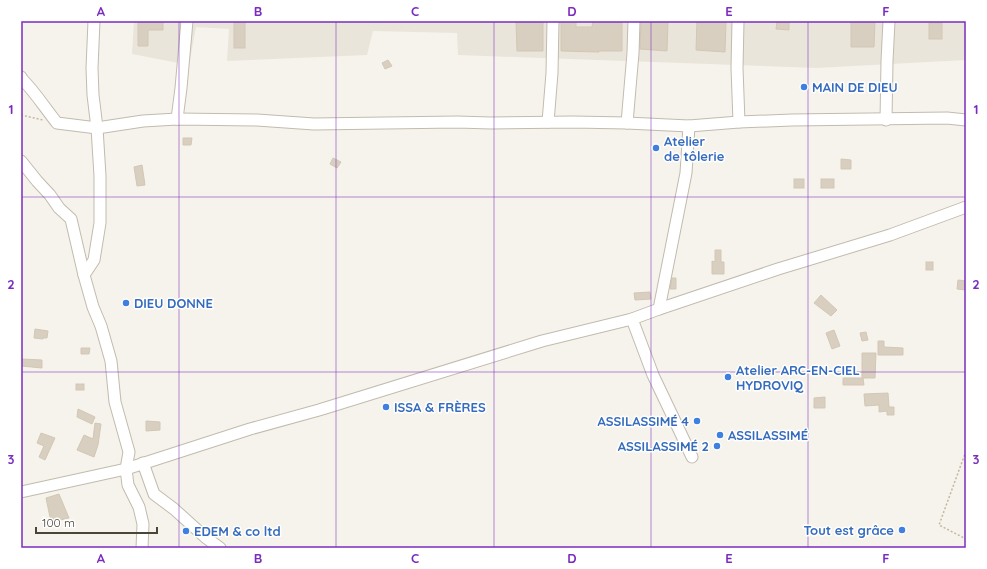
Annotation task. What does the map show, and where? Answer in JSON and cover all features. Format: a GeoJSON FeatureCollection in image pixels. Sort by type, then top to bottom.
{"type":"FeatureCollection","features":[{"type":"Feature","properties":{"kind":"street"},"geometry":{"type":"LineString","coordinates":[[84,275],[94,260],[100,223],[100,176],[92,68],[94,21]]}},
{"type":"Feature","properties":{"kind":"street"},"geometry":{"type":"LineString","coordinates":[[177,119],[187,21]]}},
{"type":"Feature","properties":{"kind":"street"},"geometry":{"type":"LineString","coordinates":[[548,122],[552,73],[553,21]]}},
{"type":"Feature","properties":{"kind":"street"},"geometry":{"type":"LineString","coordinates":[[627,123],[634,21]]}},
{"type":"Feature","properties":{"kind":"street"},"geometry":{"type":"LineString","coordinates":[[738,21],[737,68],[739,122]]}},
{"type":"Feature","properties":{"kind":"street"},"geometry":{"type":"LineString","coordinates":[[886,120],[889,21]]}},
{"type":"Feature","properties":{"kind":"street"},"geometry":{"type":"LineString","coordinates":[[21,77],[57,123],[97,128],[143,121],[177,119],[257,120],[314,124],[548,122],[627,123],[689,126],[792,120],[886,120],[947,118],[966,120]]}},
{"type":"Feature","properties":{"kind":"street"},"geometry":{"type":"LineString","coordinates":[[659,309],[686,173],[689,126]]}},
{"type":"Feature","properties":{"kind":"street"},"geometry":{"type":"LineString","coordinates":[[21,161],[59,208],[70,219],[93,307],[102,326],[111,361],[114,402],[129,452],[126,469],[128,486],[139,507],[144,524],[142,548]]}},
{"type":"Feature","properties":{"kind":"street"},"geometry":{"type":"LineString","coordinates":[[21,492],[126,469],[250,429],[319,410],[542,341],[632,318],[778,269],[890,235],[966,207]]}},
{"type":"Feature","properties":{"kind":"street"},"geometry":{"type":"LineString","coordinates":[[632,318],[653,375],[692,457]]}},
{"type":"Feature","properties":{"kind":"street"},"geometry":{"type":"LineString","coordinates":[[143,463],[154,494],[220,548]]}},
{"type":"Feature","properties":{"kind":"path"},"geometry":{"type":"LineString","coordinates":[[21,115],[42,120]]}},
{"type":"Feature","properties":{"kind":"path"},"geometry":{"type":"LineString","coordinates":[[966,451],[939,525],[966,539]]}},
{"type":"Feature","properties":{"kind":"shaded area"},"geometry":{"type":"Polygon","coordinates":[[[134,21],[966,21],[966,60],[816,68],[458,55],[457,33],[373,31],[367,55],[227,61],[229,29],[196,27],[189,65],[132,54],[134,21]]]}},
{"type":"Feature","properties":{"kind":"building"},"geometry":{"type":"Polygon","coordinates":[[[138,21],[163,21],[163,30],[148,30],[148,46],[138,46],[138,21]]]}},
{"type":"Feature","properties":{"kind":"building"},"geometry":{"type":"Polygon","coordinates":[[[234,21],[245,21],[245,48],[234,48],[234,21]]]}},
{"type":"Feature","properties":{"kind":"building"},"geometry":{"type":"Polygon","coordinates":[[[516,21],[543,21],[543,51],[517,51],[516,21]]]}},
{"type":"Feature","properties":{"kind":"building"},"geometry":{"type":"Polygon","coordinates":[[[561,21],[576,21],[576,27],[592,27],[593,21],[622,21],[622,51],[561,51],[561,21]]]}},
{"type":"Feature","properties":{"kind":"building"},"geometry":{"type":"Polygon","coordinates":[[[641,21],[668,21],[667,51],[640,49],[641,21]]]}},
{"type":"Feature","properties":{"kind":"building"},"geometry":{"type":"Polygon","coordinates":[[[697,21],[726,21],[725,52],[696,50],[697,21]]]}},
{"type":"Feature","properties":{"kind":"building"},"geometry":{"type":"Polygon","coordinates":[[[777,21],[789,21],[789,30],[776,29],[777,21]]]}},
{"type":"Feature","properties":{"kind":"building"},"geometry":{"type":"Polygon","coordinates":[[[851,21],[875,21],[874,47],[851,47],[851,21]]]}},
{"type":"Feature","properties":{"kind":"building"},"geometry":{"type":"Polygon","coordinates":[[[929,23],[942,23],[942,39],[929,39],[929,23]]]}},
{"type":"Feature","properties":{"kind":"building"},"geometry":{"type":"Polygon","coordinates":[[[388,60],[392,66],[385,69],[382,63],[388,60]]]}},
{"type":"Feature","properties":{"kind":"building"},"geometry":{"type":"Polygon","coordinates":[[[183,138],[192,138],[191,145],[183,145],[183,138]]]}},
{"type":"Feature","properties":{"kind":"building"},"geometry":{"type":"Polygon","coordinates":[[[333,158],[341,162],[337,168],[330,164],[333,158]]]}},
{"type":"Feature","properties":{"kind":"building"},"geometry":{"type":"Polygon","coordinates":[[[841,159],[851,160],[851,169],[841,169],[841,159]]]}},
{"type":"Feature","properties":{"kind":"building"},"geometry":{"type":"Polygon","coordinates":[[[142,165],[145,185],[137,186],[134,167],[142,165]]]}},
{"type":"Feature","properties":{"kind":"building"},"geometry":{"type":"Polygon","coordinates":[[[794,179],[804,179],[804,188],[794,188],[794,179]]]}},
{"type":"Feature","properties":{"kind":"building"},"geometry":{"type":"Polygon","coordinates":[[[821,179],[834,179],[834,188],[821,188],[821,179]]]}},
{"type":"Feature","properties":{"kind":"building"},"geometry":{"type":"Polygon","coordinates":[[[715,250],[721,250],[721,262],[724,262],[724,274],[712,274],[712,261],[715,262],[715,250]]]}},
{"type":"Feature","properties":{"kind":"building"},"geometry":{"type":"Polygon","coordinates":[[[926,262],[933,262],[933,270],[926,270],[926,262]]]}},
{"type":"Feature","properties":{"kind":"building"},"geometry":{"type":"Polygon","coordinates":[[[672,278],[676,278],[676,289],[670,289],[672,278]]]}},
{"type":"Feature","properties":{"kind":"building"},"geometry":{"type":"Polygon","coordinates":[[[958,280],[966,281],[966,290],[957,289],[958,280]]]}},
{"type":"Feature","properties":{"kind":"building"},"geometry":{"type":"Polygon","coordinates":[[[650,292],[651,299],[635,300],[634,293],[650,292]]]}},
{"type":"Feature","properties":{"kind":"building"},"geometry":{"type":"Polygon","coordinates":[[[821,295],[837,310],[831,316],[814,303],[821,295]]]}},
{"type":"Feature","properties":{"kind":"building"},"geometry":{"type":"Polygon","coordinates":[[[35,329],[48,331],[47,338],[34,338],[35,329]]]}},
{"type":"Feature","properties":{"kind":"building"},"geometry":{"type":"Polygon","coordinates":[[[834,330],[840,346],[832,349],[826,333],[834,330]]]}},
{"type":"Feature","properties":{"kind":"building"},"geometry":{"type":"Polygon","coordinates":[[[866,332],[868,340],[862,341],[860,333],[866,332]]]}},
{"type":"Feature","properties":{"kind":"building"},"geometry":{"type":"Polygon","coordinates":[[[878,341],[884,341],[884,347],[903,348],[903,355],[878,355],[878,341]]]}},
{"type":"Feature","properties":{"kind":"building"},"geometry":{"type":"Polygon","coordinates":[[[81,348],[90,348],[89,354],[81,354],[81,348]]]}},
{"type":"Feature","properties":{"kind":"building"},"geometry":{"type":"Polygon","coordinates":[[[862,353],[876,353],[875,378],[863,378],[864,385],[843,385],[843,378],[862,378],[862,353]]]}},
{"type":"Feature","properties":{"kind":"building"},"geometry":{"type":"Polygon","coordinates":[[[21,359],[42,360],[42,368],[21,366],[21,359]]]}},
{"type":"Feature","properties":{"kind":"building"},"geometry":{"type":"Polygon","coordinates":[[[76,384],[84,384],[84,390],[76,390],[76,384]]]}},
{"type":"Feature","properties":{"kind":"building"},"geometry":{"type":"Polygon","coordinates":[[[888,393],[889,407],[894,407],[894,415],[887,415],[887,411],[879,412],[879,405],[865,406],[864,394],[888,393]]]}},
{"type":"Feature","properties":{"kind":"building"},"geometry":{"type":"Polygon","coordinates":[[[825,397],[825,408],[814,408],[814,398],[825,397]]]}},
{"type":"Feature","properties":{"kind":"building"},"geometry":{"type":"Polygon","coordinates":[[[78,409],[95,417],[92,424],[77,417],[78,409]]]}},
{"type":"Feature","properties":{"kind":"building"},"geometry":{"type":"Polygon","coordinates":[[[146,421],[160,422],[160,430],[146,431],[146,421]]]}},
{"type":"Feature","properties":{"kind":"building"},"geometry":{"type":"Polygon","coordinates":[[[95,423],[101,424],[98,445],[94,457],[77,450],[84,435],[93,439],[95,423]]]}},
{"type":"Feature","properties":{"kind":"building"},"geometry":{"type":"Polygon","coordinates":[[[41,433],[55,438],[45,460],[39,457],[44,446],[37,443],[41,433]]]}},
{"type":"Feature","properties":{"kind":"building"},"geometry":{"type":"Polygon","coordinates":[[[59,494],[69,518],[51,522],[46,498],[59,494]]]}},
{"type":"Feature","properties":{"kind":"place","name":"MAIN DE DIEU"},"geometry":{"type":"Point","coordinates":[804,87]}},
{"type":"Feature","properties":{"kind":"place","name":"Atelier de tôlerie"},"geometry":{"type":"Point","coordinates":[656,148]}},
{"type":"Feature","properties":{"kind":"place","name":"DIEU DONNE"},"geometry":{"type":"Point","coordinates":[126,303]}},
{"type":"Feature","properties":{"kind":"place","name":"Atelier ARC-EN-CIEL HYDROVIQ"},"geometry":{"type":"Point","coordinates":[728,377]}},
{"type":"Feature","properties":{"kind":"place","name":"ISSA & FRÈRES"},"geometry":{"type":"Point","coordinates":[386,407]}},
{"type":"Feature","properties":{"kind":"place","name":"ASSILASSIMÉ 4"},"geometry":{"type":"Point","coordinates":[697,421]}},
{"type":"Feature","properties":{"kind":"place","name":"ASSILASSIMÉ"},"geometry":{"type":"Point","coordinates":[720,435]}},
{"type":"Feature","properties":{"kind":"place","name":"ASSILASSIMÉ 2"},"geometry":{"type":"Point","coordinates":[717,446]}},
{"type":"Feature","properties":{"kind":"place","name":"Tout est grâce"},"geometry":{"type":"Point","coordinates":[902,530]}},
{"type":"Feature","properties":{"kind":"place","name":"EDEM & co ltd"},"geometry":{"type":"Point","coordinates":[186,531]}}]}
